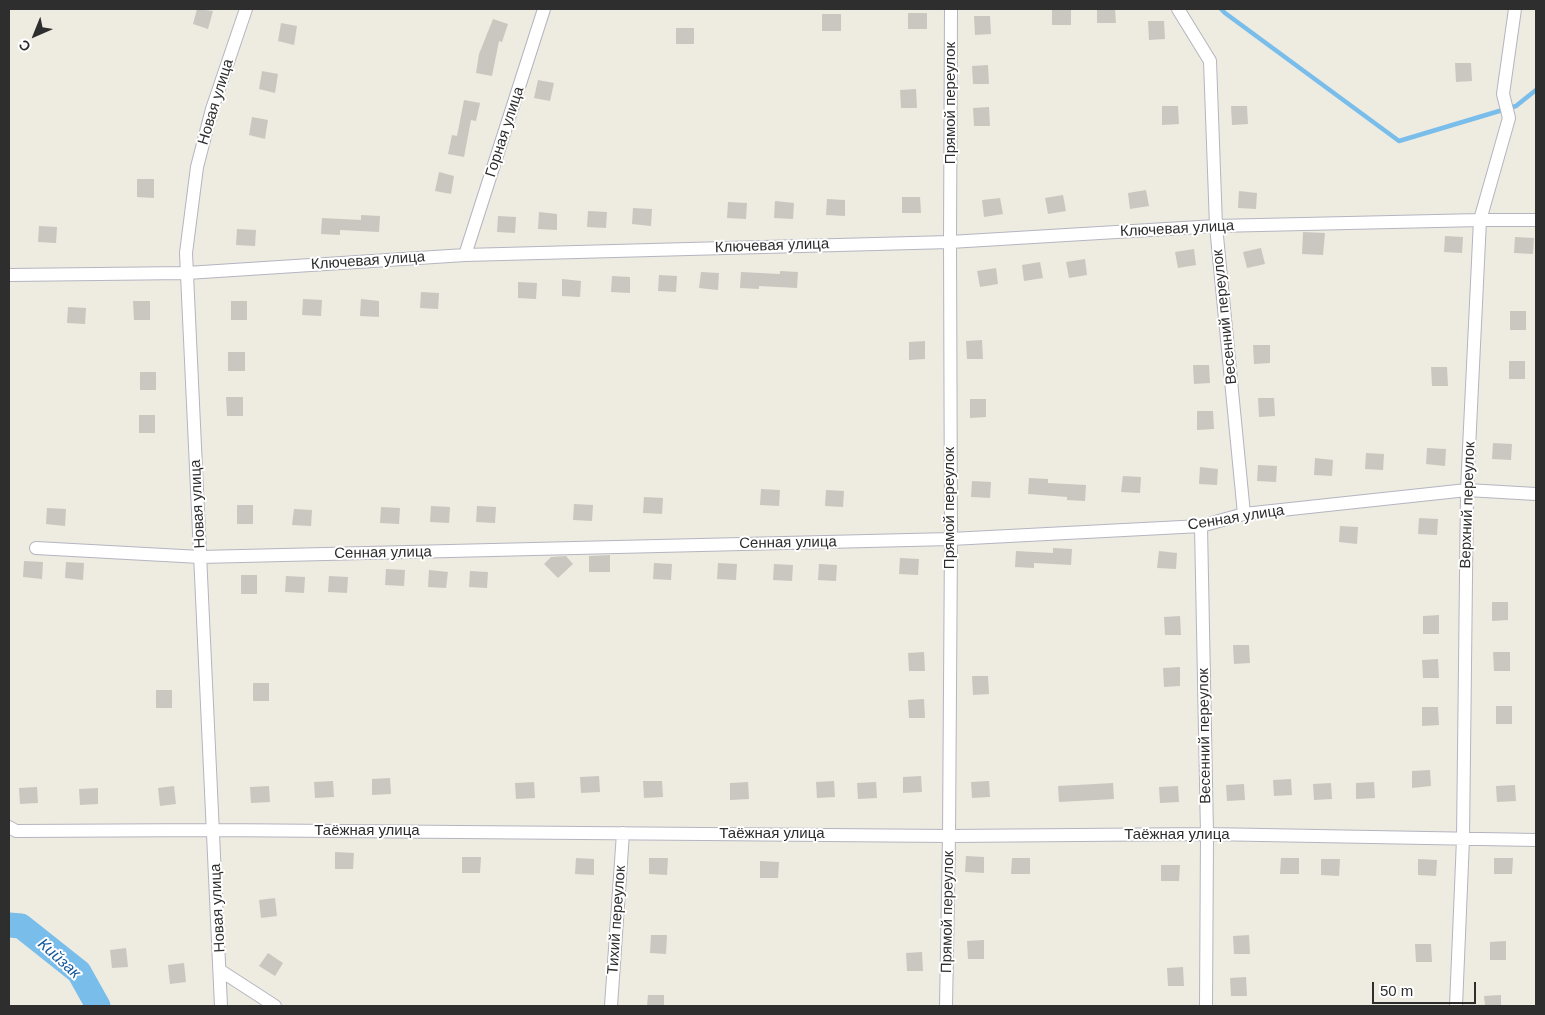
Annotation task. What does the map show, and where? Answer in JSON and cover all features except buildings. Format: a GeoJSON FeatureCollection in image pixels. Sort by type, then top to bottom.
{"type":"FeatureCollection","features":[{"type":"Feature","properties":{"kind":"street","name":"Новая улица"},"geometry":{"type":"LineString","coordinates":[[221,1006],[221,971],[186,253],[197,166],[212,108],[246,9]]}},
{"type":"Feature","properties":{"kind":"street","name":"Горная улица"},"geometry":{"type":"LineString","coordinates":[[466,255],[544,9]]}},
{"type":"Feature","properties":{"kind":"street","name":"Прямой переулок"},"geometry":{"type":"LineString","coordinates":[[946,1006],[951,539],[951,9]]}},
{"type":"Feature","properties":{"kind":"street","name":"Весенний переулок"},"geometry":{"type":"LineString","coordinates":[[1178,9],[1210,61],[1216,226],[1244,514]]}},
{"type":"Feature","properties":{"kind":"street","name":"Верхний переулок"},"geometry":{"type":"LineString","coordinates":[[1456,1006],[1463,839],[1467,490],[1480,220],[1508,118],[1503,94],[1515,9]]}},
{"type":"Feature","properties":{"kind":"street","name":"Ключевая улица"},"geometry":{"type":"LineString","coordinates":[[9,275],[187,273],[466,255],[950,242],[1216,226],[1536,220]]}},
{"type":"Feature","properties":{"kind":"street","name":"Сенная улица"},"geometry":{"type":"LineString","coordinates":[[36,548],[200,557],[951,539],[1201,526],[1244,514],[1467,490],[1536,494]]}},
{"type":"Feature","properties":{"kind":"street","name":"Весенний переулок"},"geometry":{"type":"LineString","coordinates":[[1201,526],[1207,834],[1206,1006]]}},
{"type":"Feature","properties":{"kind":"street","name":"Таёжная улица"},"geometry":{"type":"LineString","coordinates":[[9,827],[16,831],[214,830],[949,836],[1207,834],[1536,840]]}},
{"type":"Feature","properties":{"kind":"street","name":"Тихий переулок"},"geometry":{"type":"LineString","coordinates":[[612,1006],[623,833]]}},
{"type":"Feature","properties":{"kind":"street"},"geometry":{"type":"LineString","coordinates":[[221,971],[275,1006]]}},
{"type":"Feature","properties":{"kind":"waterway"},"geometry":{"type":"LineString","coordinates":[[1221,9],[1399,141],[1516,106],[1536,90]]}},
{"type":"Feature","properties":{"kind":"waterway","name":"Кийзак"},"geometry":{"type":"LineString","coordinates":[[9,925],[21,926],[79,972],[98,1006]]}}]}
